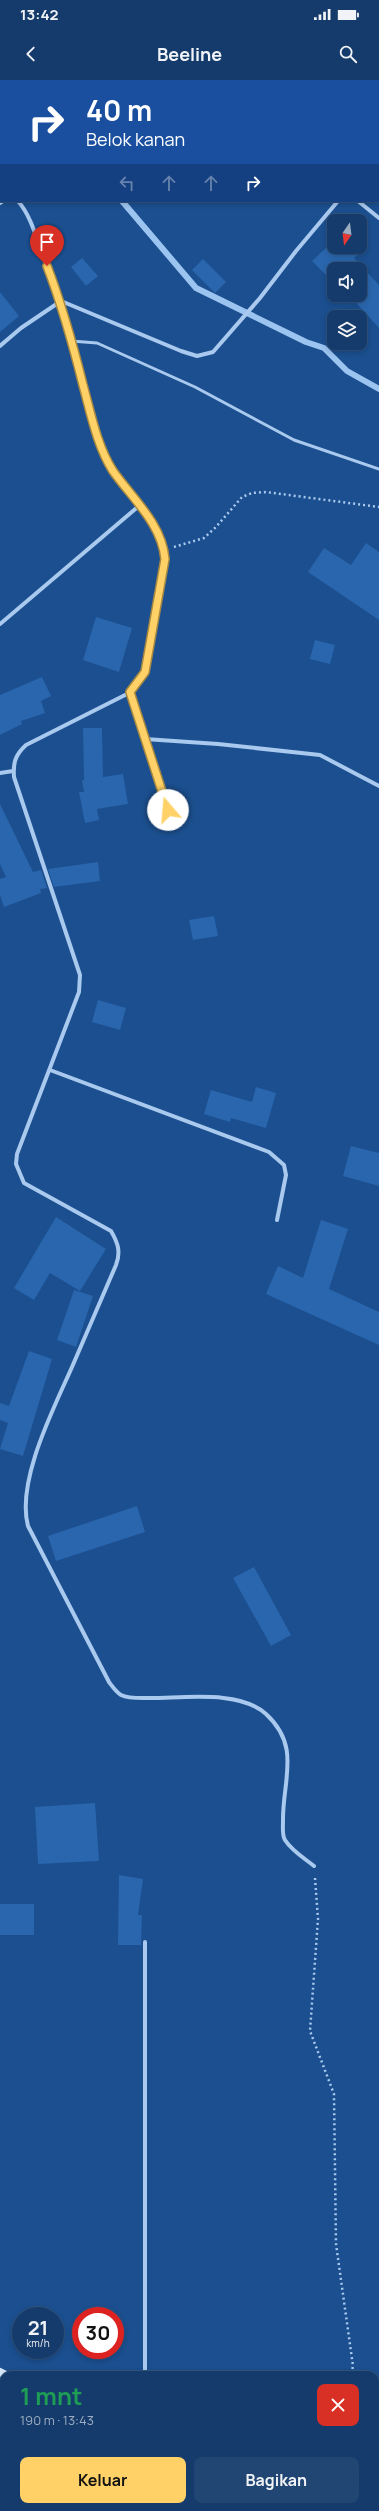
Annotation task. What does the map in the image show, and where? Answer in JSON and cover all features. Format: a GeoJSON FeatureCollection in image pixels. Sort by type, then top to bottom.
{"type":"FeatureCollection","features":[{"type":"Feature","properties":{"kind":"street"},"geometry":{"type":"LineString","coordinates":[[19,202],[32,224],[61,301],[96,434],[114,472],[140,505],[164,547],[165,559],[145,672],[130,692],[26,745],[17,754],[13,770],[14,777],[80,975],[79,992],[18,1154],[18,1174],[30,1188],[111,1231],[117,1242],[119,1258],[34,1460],[26,1500],[25,1515],[28,1526],[109,1682],[121,1695],[143,1698],[237,1699],[257,1707],[275,1722],[284,1739],[288,1757],[288,1778],[283,1815],[284,1839],[293,1850],[314,1866]]}},
{"type":"Feature","properties":{"kind":"street"},"geometry":{"type":"LineString","coordinates":[[61,301],[197,356],[213,352],[242,320],[296,251],[337,202]]}},
{"type":"Feature","properties":{"kind":"street"},"geometry":{"type":"LineString","coordinates":[[359,202],[379,218]]}},
{"type":"Feature","properties":{"kind":"street"},"geometry":{"type":"LineString","coordinates":[[0,346],[21,328],[61,301]]}},
{"type":"Feature","properties":{"kind":"street"},"geometry":{"type":"LineString","coordinates":[[0,624],[140,505]]}},
{"type":"Feature","properties":{"kind":"street"},"geometry":{"type":"LineString","coordinates":[[130,692],[168,810]]}},
{"type":"Feature","properties":{"kind":"street"},"geometry":{"type":"LineString","coordinates":[[145,739],[218,744],[320,755],[379,786]]}},
{"type":"Feature","properties":{"kind":"street"},"geometry":{"type":"LineString","coordinates":[[0,773],[13,770]]}},
{"type":"Feature","properties":{"kind":"street"},"geometry":{"type":"LineString","coordinates":[[50,1070],[269,1152],[284,1165],[286,1175],[277,1220]]}},
{"type":"Feature","properties":{"kind":"street"},"geometry":{"type":"LineString","coordinates":[[145,1942],[145,2371]]}},
{"type":"Feature","properties":{"kind":"lane"},"geometry":{"type":"LineString","coordinates":[[71,341],[97,343],[195,387],[294,440],[379,469]]}},
{"type":"Feature","properties":{"kind":"path"},"geometry":{"type":"LineString","coordinates":[[164,547],[176,548],[204,538],[216,527],[242,497],[252,493],[266,492],[379,507]]}},
{"type":"Feature","properties":{"kind":"path"},"geometry":{"type":"LineString","coordinates":[[314,1866],[318,1919],[310,2031],[334,2094],[336,2244],[353,2366],[352,2371]]}},
{"type":"Feature","properties":{"kind":"building"},"geometry":{"type":"Polygon","coordinates":[[[327,247],[327,254],[359,254],[354,258],[358,262],[327,262],[327,276],[312,261],[327,247]]]}},
{"type":"Feature","properties":{"kind":"building"},"geometry":{"type":"Polygon","coordinates":[[[82,258],[98,276],[86,286],[71,267],[82,258]]]}},
{"type":"Feature","properties":{"kind":"building"},"geometry":{"type":"Polygon","coordinates":[[[203,259],[226,282],[215,293],[192,270],[203,259]]]}},
{"type":"Feature","properties":{"kind":"building"},"geometry":{"type":"Polygon","coordinates":[[[367,272],[379,285],[379,328],[367,315],[367,310],[363,310],[355,302],[367,302],[367,272]]]}},
{"type":"Feature","properties":{"kind":"building"},"geometry":{"type":"Polygon","coordinates":[[[0,292],[19,316],[0,332],[0,292]]]}},
{"type":"Feature","properties":{"kind":"building"},"geometry":{"type":"Polygon","coordinates":[[[366,543],[379,552],[379,620],[308,572],[324,548],[351,565],[366,543]]]}},
{"type":"Feature","properties":{"kind":"building"},"geometry":{"type":"Polygon","coordinates":[[[96,617],[132,628],[119,672],[83,660],[96,617]]]}},
{"type":"Feature","properties":{"kind":"building"},"geometry":{"type":"Polygon","coordinates":[[[315,640],[335,645],[330,664],[310,659],[315,640]]]}},
{"type":"Feature","properties":{"kind":"building"},"geometry":{"type":"Polygon","coordinates":[[[42,677],[51,696],[41,701],[45,713],[21,721],[22,724],[0,735],[0,695],[42,677]]]}},
{"type":"Feature","properties":{"kind":"building"},"geometry":{"type":"Polygon","coordinates":[[[83,728],[102,728],[103,777],[123,774],[128,804],[97,809],[99,820],[85,823],[79,792],[84,792],[82,780],[84,780],[83,728]]]}},
{"type":"Feature","properties":{"kind":"building"},"geometry":{"type":"Polygon","coordinates":[[[0,804],[33,872],[41,870],[47,888],[40,889],[41,893],[4,907],[0,895],[0,879],[6,877],[0,864],[0,804]]]}},
{"type":"Feature","properties":{"kind":"building"},"geometry":{"type":"Polygon","coordinates":[[[98,862],[100,881],[54,887],[48,869],[98,862]]]}},
{"type":"Feature","properties":{"kind":"building"},"geometry":{"type":"Polygon","coordinates":[[[214,916],[218,936],[193,940],[189,920],[214,916]]]}},
{"type":"Feature","properties":{"kind":"building"},"geometry":{"type":"Polygon","coordinates":[[[98,1000],[126,1008],[120,1030],[92,1022],[98,1000]]]}},
{"type":"Feature","properties":{"kind":"building"},"geometry":{"type":"Polygon","coordinates":[[[256,1087],[276,1093],[266,1128],[231,1118],[230,1122],[204,1114],[211,1090],[252,1102],[256,1087]]]}},
{"type":"Feature","properties":{"kind":"building"},"geometry":{"type":"Polygon","coordinates":[[[351,1146],[379,1153],[379,1186],[343,1176],[351,1146]]]}},
{"type":"Feature","properties":{"kind":"building"},"geometry":{"type":"Polygon","coordinates":[[[56,1217],[106,1249],[80,1291],[50,1273],[34,1300],[14,1288],[56,1217]]]}},
{"type":"Feature","properties":{"kind":"building"},"geometry":{"type":"Polygon","coordinates":[[[321,1220],[348,1229],[329,1289],[379,1312],[379,1345],[266,1294],[278,1266],[303,1278],[321,1220]]]}},
{"type":"Feature","properties":{"kind":"building"},"geometry":{"type":"Polygon","coordinates":[[[74,1290],[93,1296],[76,1347],[57,1340],[74,1290]]]}},
{"type":"Feature","properties":{"kind":"building"},"geometry":{"type":"Polygon","coordinates":[[[29,1351],[52,1359],[23,1456],[0,1449],[8,1423],[0,1420],[0,1403],[9,1406],[29,1351]]]}},
{"type":"Feature","properties":{"kind":"building"},"geometry":{"type":"Polygon","coordinates":[[[137,1506],[145,1532],[56,1561],[48,1536],[137,1506]]]}},
{"type":"Feature","properties":{"kind":"building"},"geometry":{"type":"Polygon","coordinates":[[[254,1567],[291,1635],[271,1646],[233,1578],[254,1567]]]}},
{"type":"Feature","properties":{"kind":"building"},"geometry":{"type":"Polygon","coordinates":[[[95,1803],[99,1861],[38,1864],[35,1807],[95,1803]]]}},
{"type":"Feature","properties":{"kind":"building"},"geometry":{"type":"Polygon","coordinates":[[[119,1875],[143,1879],[138,1915],[142,1915],[141,1945],[118,1945],[119,1875]]]}},
{"type":"Feature","properties":{"kind":"building"},"geometry":{"type":"Polygon","coordinates":[[[0,1904],[34,1904],[34,1935],[0,1935],[0,1904]]]}},
{"type":"Feature","properties":{"kind":"waterway"},"geometry":{"type":"LineString","coordinates":[[123,202],[196,288],[306,342],[324,348],[347,371],[379,389]]}},
{"type":"Feature","properties":{"kind":"route"},"geometry":{"type":"LineString","coordinates":[[47,266],[61,301],[96,434],[107,461],[132,494],[158,533],[164,547],[165,559],[145,672],[140,681],[130,692],[168,810]]}}]}
